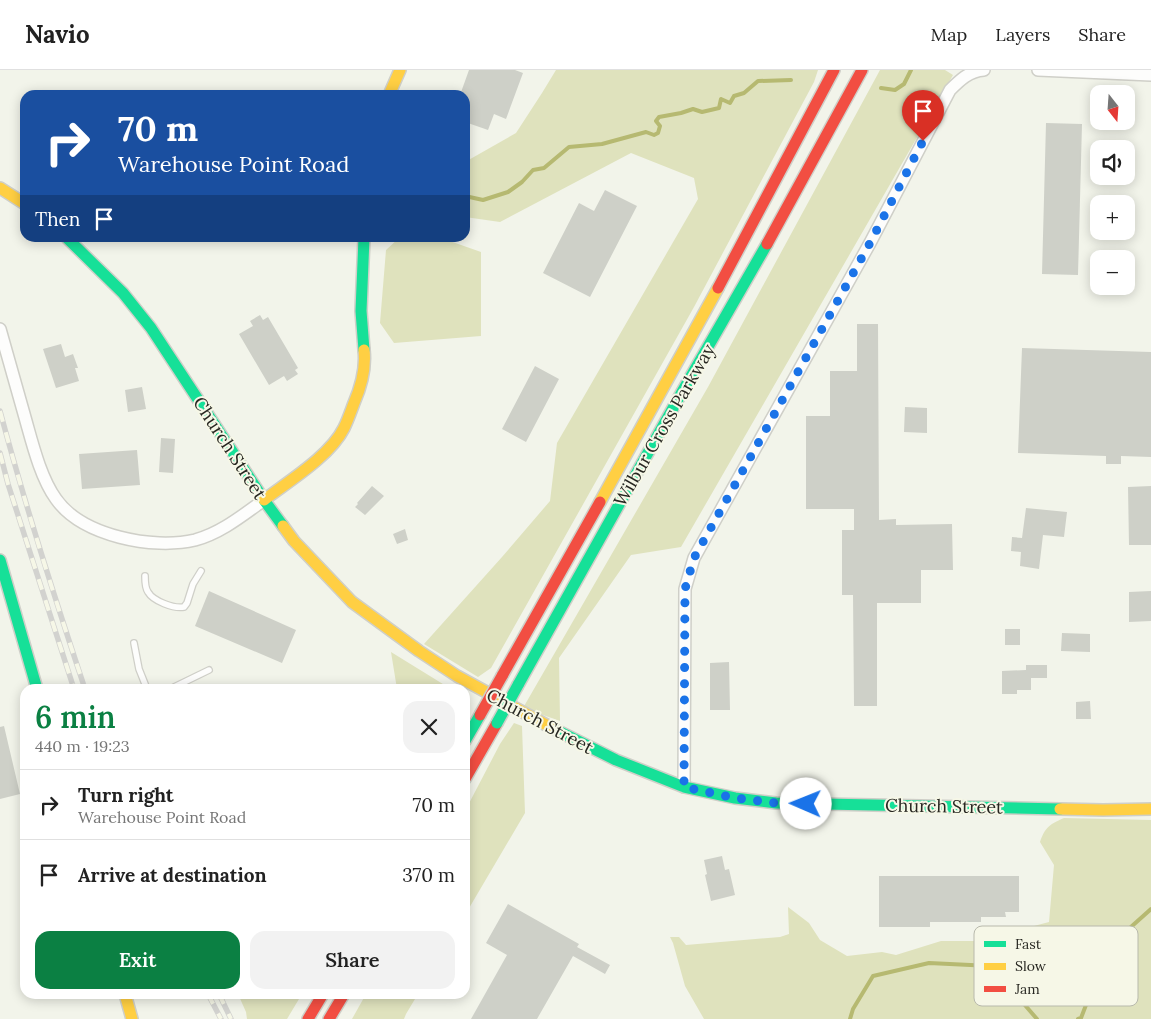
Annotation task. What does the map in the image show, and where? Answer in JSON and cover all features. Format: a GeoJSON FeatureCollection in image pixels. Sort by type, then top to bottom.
{"type":"FeatureCollection","features":[{"type":"Feature","properties":{"kind":"main road"},"geometry":{"type":"LineString","coordinates":[[391,90],[400,70]]}},
{"type":"Feature","properties":{"kind":"main road","name":"Wilbur Cross Parkway"},"geometry":{"type":"LineString","coordinates":[[470,733],[712,301],[834,70]]}},
{"type":"Feature","properties":{"kind":"main road","name":"Wilbur Cross Parkway"},"geometry":{"type":"LineString","coordinates":[[470,770],[862,70]]}},
{"type":"Feature","properties":{"kind":"main road"},"geometry":{"type":"LineString","coordinates":[[0,188],[20,201]]}},
{"type":"Feature","properties":{"kind":"main road","name":"Church Street"},"geometry":{"type":"LineString","coordinates":[[71,242],[123,293],[151,328],[264,500],[294,541],[352,602],[419,651],[494,698],[562,734],[616,760],[684,787],[735,798],[776,803],[1103,810],[1151,809]]}},
{"type":"Feature","properties":{"kind":"main road"},"geometry":{"type":"LineString","coordinates":[[264,500],[312,464],[331,446],[344,429],[360,389],[365,356],[361,311],[364,242]]}},
{"type":"Feature","properties":{"kind":"main road"},"geometry":{"type":"LineString","coordinates":[[0,560],[36,684]]}},
{"type":"Feature","properties":{"kind":"main road"},"geometry":{"type":"LineString","coordinates":[[126,999],[132,1019]]}},
{"type":"Feature","properties":{"kind":"main road"},"geometry":{"type":"LineString","coordinates":[[308,1019],[319,999]]}},
{"type":"Feature","properties":{"kind":"main road"},"geometry":{"type":"LineString","coordinates":[[331,1019],[341,999]]}},
{"type":"Feature","properties":{"kind":"street"},"geometry":{"type":"LineString","coordinates":[[684,787],[685,589],[694,558],[870,243],[950,90],[960,79],[976,71],[984,70]]}},
{"type":"Feature","properties":{"kind":"street"},"geometry":{"type":"LineString","coordinates":[[1038,70],[1151,75]]}},
{"type":"Feature","properties":{"kind":"street"},"geometry":{"type":"LineString","coordinates":[[0,329],[36,457],[55,498],[70,515],[102,531],[144,542],[165,544],[196,540],[233,522],[264,500]]}},
{"type":"Feature","properties":{"kind":"lane"},"geometry":{"type":"LineString","coordinates":[[145,576],[146,589],[149,594],[156,600],[179,608],[184,607],[193,584],[201,572]]}},
{"type":"Feature","properties":{"kind":"lane"},"geometry":{"type":"LineString","coordinates":[[134,643],[139,669],[145,684]]}},
{"type":"Feature","properties":{"kind":"lane"},"geometry":{"type":"LineString","coordinates":[[181,684],[210,670]]}},
{"type":"Feature","properties":{"kind":"green space"},"geometry":{"type":"Polygon","coordinates":[[[556,70],[818,70],[814,82],[694,307],[491,668],[478,677],[424,644],[550,501],[557,443],[698,199],[694,178],[631,153],[500,222],[470,218],[470,159],[516,133],[556,70]]]}},
{"type":"Feature","properties":{"kind":"green space"},"geometry":{"type":"Polygon","coordinates":[[[880,70],[945,70],[953,75],[681,547],[631,555],[559,658],[560,721],[523,708],[708,387],[880,70]]]}},
{"type":"Feature","properties":{"kind":"green space"},"geometry":{"type":"Polygon","coordinates":[[[395,242],[453,242],[481,252],[481,336],[394,343],[380,323],[386,250],[395,242]]]}},
{"type":"Feature","properties":{"kind":"green space"},"geometry":{"type":"Polygon","coordinates":[[[391,652],[443,684],[396,684],[391,652]]]}},
{"type":"Feature","properties":{"kind":"green space"},"geometry":{"type":"Polygon","coordinates":[[[514,723],[522,726],[525,813],[470,906],[470,801],[500,744],[514,723]]]}},
{"type":"Feature","properties":{"kind":"green space"},"geometry":{"type":"Polygon","coordinates":[[[1064,818],[1151,820],[1151,1019],[704,1019],[685,986],[670,937],[679,937],[686,945],[780,937],[789,934],[788,907],[809,923],[820,940],[847,956],[882,952],[896,955],[941,941],[974,941],[974,1006],[1138,1006],[1138,926],[1034,926],[1049,922],[1054,865],[1040,842],[1044,833],[1055,822],[1064,818]]]}},
{"type":"Feature","properties":{"kind":"green space"},"geometry":{"type":"Polygon","coordinates":[[[240,999],[299,999],[287,1019],[247,1019],[240,999]]]}},
{"type":"Feature","properties":{"kind":"green space"},"geometry":{"type":"Polygon","coordinates":[[[363,999],[415,999],[404,1019],[352,1019],[363,999]]]}},
{"type":"Feature","properties":{"kind":"building"},"geometry":{"type":"Polygon","coordinates":[[[469,70],[515,70],[523,73],[506,119],[494,114],[488,130],[470,124],[470,90],[462,90],[469,70]]]}},
{"type":"Feature","properties":{"kind":"building"},"geometry":{"type":"Polygon","coordinates":[[[1046,123],[1082,124],[1078,275],[1042,274],[1046,123]]]}},
{"type":"Feature","properties":{"kind":"building"},"geometry":{"type":"Polygon","coordinates":[[[605,190],[637,206],[590,297],[543,273],[579,203],[594,211],[605,190]]]}},
{"type":"Feature","properties":{"kind":"building"},"geometry":{"type":"Polygon","coordinates":[[[260,315],[263,320],[268,317],[298,368],[295,370],[298,374],[287,381],[284,376],[269,385],[239,334],[253,326],[250,321],[260,315]]]}},
{"type":"Feature","properties":{"kind":"building"},"geometry":{"type":"Polygon","coordinates":[[[857,324],[878,324],[879,520],[896,519],[896,525],[952,524],[953,570],[921,570],[921,603],[877,603],[877,706],[854,706],[853,595],[842,595],[842,530],[854,530],[854,509],[806,509],[806,416],[830,416],[830,371],[857,371],[857,324]]]}},
{"type":"Feature","properties":{"kind":"building"},"geometry":{"type":"Polygon","coordinates":[[[61,344],[65,357],[73,354],[78,368],[75,368],[79,381],[56,388],[43,349],[61,344]]]}},
{"type":"Feature","properties":{"kind":"building"},"geometry":{"type":"Polygon","coordinates":[[[1022,348],[1151,352],[1151,457],[1121,456],[1121,464],[1106,464],[1106,456],[1018,453],[1022,348]]]}},
{"type":"Feature","properties":{"kind":"building"},"geometry":{"type":"Polygon","coordinates":[[[535,366],[559,379],[526,442],[502,429],[535,366]]]}},
{"type":"Feature","properties":{"kind":"building"},"geometry":{"type":"Polygon","coordinates":[[[142,387],[146,409],[128,412],[125,390],[142,387]]]}},
{"type":"Feature","properties":{"kind":"building"},"geometry":{"type":"Polygon","coordinates":[[[905,407],[927,408],[927,433],[904,432],[905,407]]]}},
{"type":"Feature","properties":{"kind":"building"},"geometry":{"type":"Polygon","coordinates":[[[161,438],[175,439],[173,473],[159,472],[161,438]]]}},
{"type":"Feature","properties":{"kind":"building"},"geometry":{"type":"Polygon","coordinates":[[[137,450],[140,485],[82,489],[79,454],[137,450]]]}},
{"type":"Feature","properties":{"kind":"building"},"geometry":{"type":"Polygon","coordinates":[[[372,486],[384,496],[365,515],[355,507],[372,486]]]}},
{"type":"Feature","properties":{"kind":"building"},"geometry":{"type":"Polygon","coordinates":[[[1151,486],[1151,545],[1129,545],[1128,487],[1151,486]]]}},
{"type":"Feature","properties":{"kind":"building"},"geometry":{"type":"Polygon","coordinates":[[[1026,508],[1067,512],[1064,537],[1043,535],[1039,569],[1020,566],[1021,552],[1011,551],[1012,537],[1022,538],[1026,508]]]}},
{"type":"Feature","properties":{"kind":"building"},"geometry":{"type":"Polygon","coordinates":[[[405,529],[408,540],[397,544],[393,534],[405,529]]]}},
{"type":"Feature","properties":{"kind":"building"},"geometry":{"type":"Polygon","coordinates":[[[209,591],[296,630],[282,663],[195,626],[209,591]]]}},
{"type":"Feature","properties":{"kind":"building"},"geometry":{"type":"Polygon","coordinates":[[[1151,591],[1151,621],[1129,622],[1129,592],[1151,591]]]}},
{"type":"Feature","properties":{"kind":"building"},"geometry":{"type":"Polygon","coordinates":[[[1005,629],[1020,629],[1020,645],[1005,645],[1005,629]]]}},
{"type":"Feature","properties":{"kind":"building"},"geometry":{"type":"Polygon","coordinates":[[[1062,633],[1090,634],[1090,652],[1061,651],[1062,633]]]}},
{"type":"Feature","properties":{"kind":"building"},"geometry":{"type":"Polygon","coordinates":[[[729,662],[730,710],[710,710],[710,663],[729,662]]]}},
{"type":"Feature","properties":{"kind":"building"},"geometry":{"type":"Polygon","coordinates":[[[1026,665],[1047,665],[1047,678],[1031,678],[1031,690],[1017,690],[1017,694],[1002,694],[1002,671],[1026,670],[1026,665]]]}},
{"type":"Feature","properties":{"kind":"building"},"geometry":{"type":"Polygon","coordinates":[[[1090,701],[1091,719],[1076,719],[1076,702],[1090,701]]]}},
{"type":"Feature","properties":{"kind":"building"},"geometry":{"type":"Polygon","coordinates":[[[4,726],[20,794],[0,799],[0,727],[4,726]]]}},
{"type":"Feature","properties":{"kind":"building"},"geometry":{"type":"Polygon","coordinates":[[[722,856],[725,870],[729,869],[735,895],[711,901],[705,875],[707,874],[704,860],[722,856]]]}},
{"type":"Feature","properties":{"kind":"building"},"geometry":{"type":"Polygon","coordinates":[[[879,876],[1019,876],[1019,912],[1005,912],[1006,917],[981,917],[981,922],[930,922],[930,927],[879,927],[879,876]]]}},
{"type":"Feature","properties":{"kind":"building"},"geometry":{"type":"Polygon","coordinates":[[[508,904],[579,944],[577,947],[610,965],[605,974],[573,956],[537,1019],[471,1019],[507,955],[486,943],[508,904]]]}},
{"type":"Feature","properties":{"kind":"waterway"},"geometry":{"type":"LineString","coordinates":[[881,88],[895,90],[904,84],[911,70]]}},
{"type":"Feature","properties":{"kind":"waterway"},"geometry":{"type":"LineString","coordinates":[[470,197],[483,200],[508,192],[522,182],[533,170],[544,168],[569,147],[602,144],[646,132],[654,135],[658,133],[660,126],[656,121],[659,117],[693,109],[702,112],[719,108],[721,99],[730,103],[734,96],[744,93],[758,81],[791,80]]}},
{"type":"Feature","properties":{"kind":"waterway"},"geometry":{"type":"LineString","coordinates":[[1132,926],[1151,909]]}},
{"type":"Feature","properties":{"kind":"waterway"},"geometry":{"type":"LineString","coordinates":[[850,1019],[853,1009],[873,976],[929,963],[974,965]]}},
{"type":"Feature","properties":{"kind":"waterway"},"geometry":{"type":"LineString","coordinates":[[1026,1006],[1037,1019]]}},
{"type":"Feature","properties":{"kind":"waterway"},"geometry":{"type":"LineString","coordinates":[[1078,1019],[1081,1018],[1086,1006]]}},
{"type":"Feature","properties":{"kind":"railway"},"geometry":{"type":"LineString","coordinates":[[0,411],[40,550],[83,684]]}},
{"type":"Feature","properties":{"kind":"railway"},"geometry":{"type":"LineString","coordinates":[[0,453],[8,484],[72,684]]}},
{"type":"Feature","properties":{"kind":"railway"},"geometry":{"type":"LineString","coordinates":[[211,999],[221,1019]]}},
{"type":"Feature","properties":{"kind":"railway"},"geometry":{"type":"LineString","coordinates":[[221,999],[231,1019]]}},
{"type":"Feature","properties":{"kind":"traffic: fast"},"geometry":{"type":"LineString","coordinates":[[71,242],[123,293],[151,328],[283,526]]}},
{"type":"Feature","properties":{"kind":"traffic: fast"},"geometry":{"type":"LineString","coordinates":[[364,242],[361,311],[364,350]]}},
{"type":"Feature","properties":{"kind":"traffic: fast"},"geometry":{"type":"LineString","coordinates":[[518,685],[767,244]]}},
{"type":"Feature","properties":{"kind":"traffic: fast"},"geometry":{"type":"LineString","coordinates":[[0,560],[36,684]]}},
{"type":"Feature","properties":{"kind":"traffic: fast"},"geometry":{"type":"LineString","coordinates":[[497,723],[518,685]]}},
{"type":"Feature","properties":{"kind":"traffic: fast"},"geometry":{"type":"LineString","coordinates":[[470,732],[480,715]]}},
{"type":"Feature","properties":{"kind":"traffic: fast"},"geometry":{"type":"LineString","coordinates":[[550,727],[616,760],[684,787],[735,798],[776,803],[1060,809]]}},
{"type":"Feature","properties":{"kind":"traffic: slow"},"geometry":{"type":"LineString","coordinates":[[391,90],[400,70]]}},
{"type":"Feature","properties":{"kind":"traffic: slow"},"geometry":{"type":"LineString","coordinates":[[0,188],[20,201]]}},
{"type":"Feature","properties":{"kind":"traffic: slow"},"geometry":{"type":"LineString","coordinates":[[600,502],[718,288]]}},
{"type":"Feature","properties":{"kind":"traffic: slow"},"geometry":{"type":"LineString","coordinates":[[264,500],[319,458],[338,438],[347,422],[361,384],[364,370],[364,350]]}},
{"type":"Feature","properties":{"kind":"traffic: slow"},"geometry":{"type":"LineString","coordinates":[[283,526],[294,541],[352,602],[457,676],[550,727]]}},
{"type":"Feature","properties":{"kind":"traffic: slow"},"geometry":{"type":"LineString","coordinates":[[1060,809],[1151,809]]}},
{"type":"Feature","properties":{"kind":"traffic: slow"},"geometry":{"type":"LineString","coordinates":[[126,999],[132,1019]]}},
{"type":"Feature","properties":{"kind":"traffic: jam"},"geometry":{"type":"LineString","coordinates":[[718,288],[834,70]]}},
{"type":"Feature","properties":{"kind":"traffic: jam"},"geometry":{"type":"LineString","coordinates":[[767,244],[862,70]]}},
{"type":"Feature","properties":{"kind":"traffic: jam"},"geometry":{"type":"LineString","coordinates":[[502,676],[600,502]]}},
{"type":"Feature","properties":{"kind":"traffic: jam"},"geometry":{"type":"LineString","coordinates":[[480,715],[502,676]]}},
{"type":"Feature","properties":{"kind":"traffic: jam"},"geometry":{"type":"LineString","coordinates":[[470,770],[497,723]]}},
{"type":"Feature","properties":{"kind":"traffic: jam"},"geometry":{"type":"LineString","coordinates":[[308,1019],[320,999]]}},
{"type":"Feature","properties":{"kind":"traffic: jam"},"geometry":{"type":"LineString","coordinates":[[329,1019],[341,999]]}},
{"type":"Feature","properties":{"kind":"route"},"geometry":{"type":"LineString","coordinates":[[806,804],[776,803],[735,798],[684,787],[685,589],[694,558],[870,243],[923,141]]}}]}
